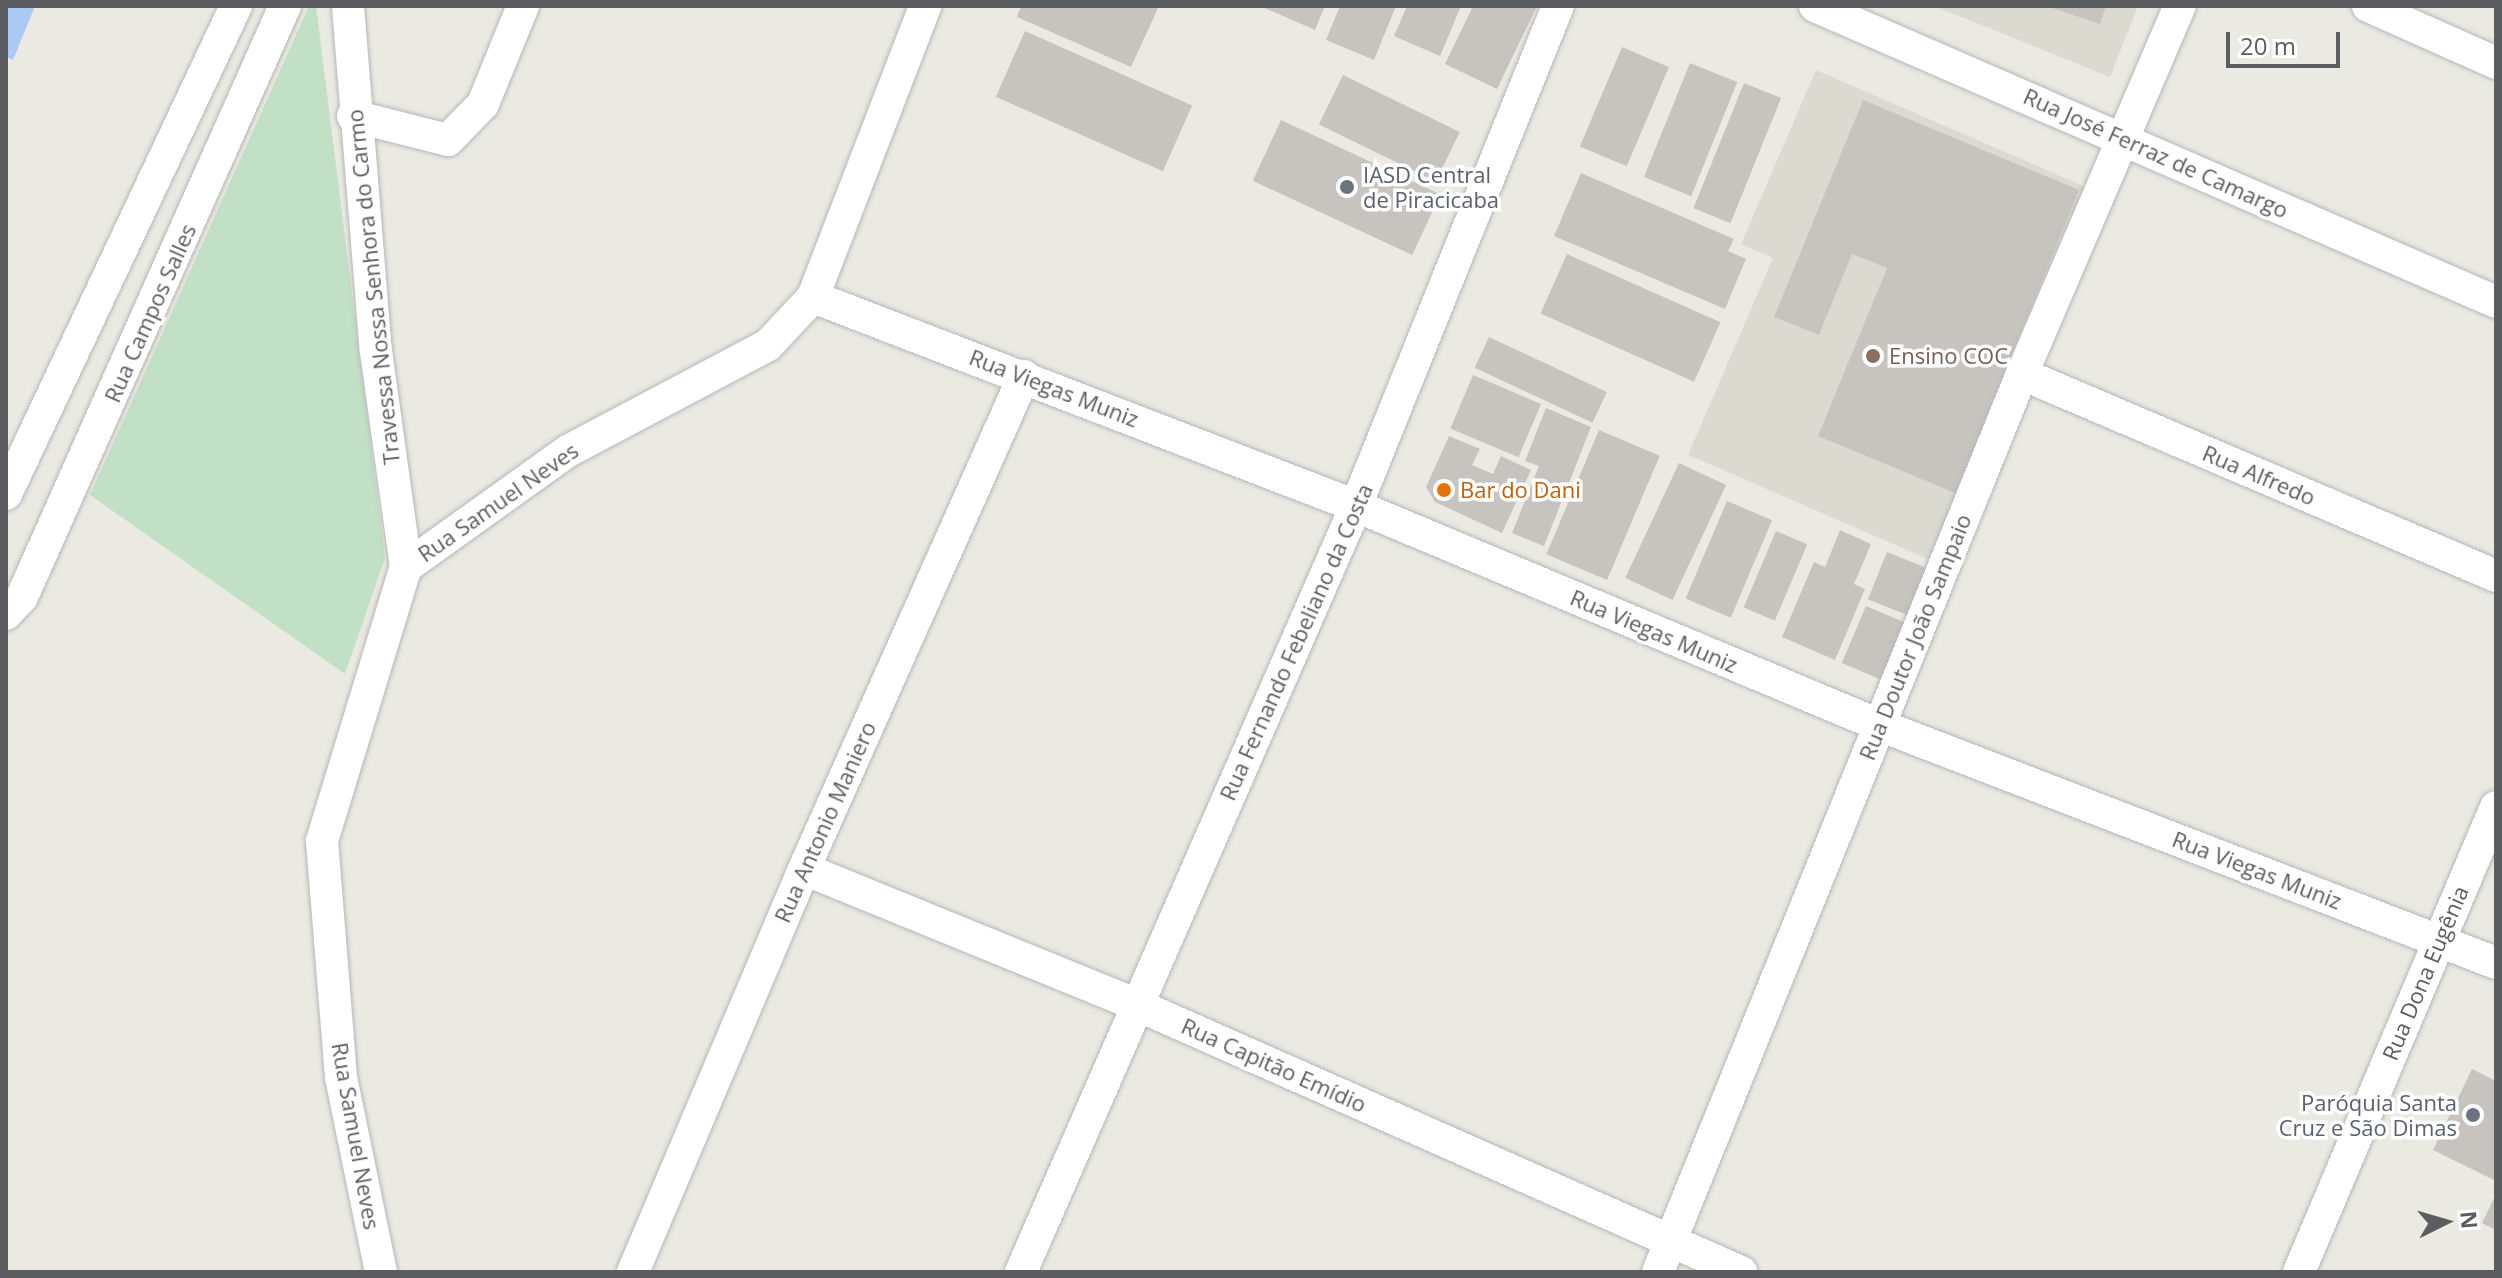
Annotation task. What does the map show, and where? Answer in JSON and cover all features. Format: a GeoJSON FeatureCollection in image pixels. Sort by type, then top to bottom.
{"type":"FeatureCollection","features":[{"type":"Feature","properties":{"kind":"street"},"geometry":{"type":"LineString","coordinates":[[6,494],[169,157],[236,6]]}},
{"type":"Feature","properties":{"kind":"street","name":"Rua Campos Salles"},"geometry":{"type":"LineString","coordinates":[[6,614],[22,597],[213,174],[285,6]]}},
{"type":"Feature","properties":{"kind":"street","name":"Travessa Nossa Senhora do Carmo"},"geometry":{"type":"LineString","coordinates":[[348,6],[353,116],[376,351],[406,567]]}},
{"type":"Feature","properties":{"kind":"street"},"geometry":{"type":"LineString","coordinates":[[353,116],[448,140],[483,104],[523,6]]}},
{"type":"Feature","properties":{"kind":"street","name":"Rua Samuel Neves"},"geometry":{"type":"LineString","coordinates":[[381,1272],[341,1077],[322,841],[406,567],[568,451],[768,345],[813,297],[925,6]]}},
{"type":"Feature","properties":{"kind":"street","name":"Rua Fernando Febeliano da Costa"},"geometry":{"type":"LineString","coordinates":[[1021,1272],[1135,1004],[1356,506],[1558,6]]}},
{"type":"Feature","properties":{"kind":"street","name":"Rua José Ferraz de Camargo"},"geometry":{"type":"LineString","coordinates":[[1815,6],[2123,137],[2496,302]]}},
{"type":"Feature","properties":{"kind":"street","name":"Rua Doutor João Sampaio"},"geometry":{"type":"LineString","coordinates":[[1658,1272],[2022,374],[2180,6]]}},
{"type":"Feature","properties":{"kind":"street"},"geometry":{"type":"LineString","coordinates":[[2368,6],[2496,63]]}},
{"type":"Feature","properties":{"kind":"street"},"geometry":{"type":"LineString","coordinates":[[169,157],[213,174]]}},
{"type":"Feature","properties":{"kind":"street","name":"Rua Viegas Muniz"},"geometry":{"type":"LineString","coordinates":[[813,297],[1356,506],[1879,725],[2496,963]]}},
{"type":"Feature","properties":{"kind":"street","name":"Rua Alfredo"},"geometry":{"type":"LineString","coordinates":[[2022,374],[2496,576]]}},
{"type":"Feature","properties":{"kind":"street","name":"Rua Antonio Maniero"},"geometry":{"type":"LineString","coordinates":[[633,1272],[804,869],[1024,376]]}},
{"type":"Feature","properties":{"kind":"street","name":"Rua Dona Eugênia"},"geometry":{"type":"LineString","coordinates":[[2299,1272],[2496,807]]}},
{"type":"Feature","properties":{"kind":"street","name":"Rua Capitão Emídio"},"geometry":{"type":"LineString","coordinates":[[804,869],[1135,1004],[1741,1272]]}},
{"type":"Feature","properties":{"kind":"shaded area"},"geometry":{"type":"Polygon","coordinates":[[[1934,6],[2138,6],[2110,77],[1934,6]]]}},
{"type":"Feature","properties":{"kind":"shaded area","name":"Ensino COC"},"geometry":{"type":"Polygon","coordinates":[[[1816,70],[2088,188],[1928,559],[1688,455],[1773,258],[1741,244],[1816,70]]]}},
{"type":"Feature","properties":{"kind":"green space"},"geometry":{"type":"Polygon","coordinates":[[[309,6],[316,6],[385,558],[345,674],[90,495],[309,6]]]}},
{"type":"Feature","properties":{"kind":"water"},"geometry":{"type":"Polygon","coordinates":[[[6,6],[35,6],[13,60],[6,57],[6,6]]]}},
{"type":"Feature","properties":{"kind":"building"},"geometry":{"type":"Polygon","coordinates":[[[1021,6],[1159,6],[1131,67],[1017,17],[1021,6]]]}},
{"type":"Feature","properties":{"kind":"building"},"geometry":{"type":"Polygon","coordinates":[[[1260,6],[1325,6],[1315,30],[1260,6]]]}},
{"type":"Feature","properties":{"kind":"building"},"geometry":{"type":"Polygon","coordinates":[[[1340,6],[1396,6],[1374,60],[1326,40],[1340,6]]]}},
{"type":"Feature","properties":{"kind":"building"},"geometry":{"type":"Polygon","coordinates":[[[1407,6],[1461,6],[1440,56],[1394,36],[1407,6]]]}},
{"type":"Feature","properties":{"kind":"building"},"geometry":{"type":"Polygon","coordinates":[[[1473,6],[1537,6],[1497,89],[1445,64],[1473,6]]]}},
{"type":"Feature","properties":{"kind":"building"},"geometry":{"type":"Polygon","coordinates":[[[2046,6],[2106,6],[2100,24],[2046,6]]]}},
{"type":"Feature","properties":{"kind":"building"},"geometry":{"type":"Polygon","coordinates":[[[1025,31],[1192,105],[1163,171],[996,97],[1025,31]]]}},
{"type":"Feature","properties":{"kind":"building"},"geometry":{"type":"Polygon","coordinates":[[[1622,47],[1669,67],[1627,166],[1580,146],[1622,47]]]}},
{"type":"Feature","properties":{"kind":"building"},"geometry":{"type":"Polygon","coordinates":[[[1690,63],[1737,82],[1691,196],[1644,177],[1690,63]]]}},
{"type":"Feature","properties":{"kind":"building"},"geometry":{"type":"Polygon","coordinates":[[[1343,75],[1460,132],[1436,181],[1319,124],[1343,75]]]}},
{"type":"Feature","properties":{"kind":"building"},"geometry":{"type":"Polygon","coordinates":[[[1744,83],[1781,98],[1731,223],[1693,208],[1744,83]]]}},
{"type":"Feature","properties":{"kind":"building"},"geometry":{"type":"Polygon","coordinates":[[[1863,100],[2079,190],[1955,493],[1818,436],[1887,268],[1852,254],[1819,335],[1774,317],[1863,100]]]}},
{"type":"Feature","properties":{"kind":"building","name":"IASD Central de Piracicaba"},"geometry":{"type":"Polygon","coordinates":[[[1281,120],[1441,194],[1412,255],[1253,181],[1281,120]]]}},
{"type":"Feature","properties":{"kind":"building"},"geometry":{"type":"Polygon","coordinates":[[[1581,173],[1734,239],[1728,251],[1746,259],[1725,309],[1554,236],[1581,173]]]}},
{"type":"Feature","properties":{"kind":"building"},"geometry":{"type":"Polygon","coordinates":[[[1567,254],[1720,322],[1694,382],[1541,313],[1567,254]]]}},
{"type":"Feature","properties":{"kind":"building"},"geometry":{"type":"Polygon","coordinates":[[[1489,337],[1607,392],[1592,423],[1475,368],[1489,337]]]}},
{"type":"Feature","properties":{"kind":"building"},"geometry":{"type":"Polygon","coordinates":[[[1473,375],[1541,404],[1518,457],[1450,428],[1473,375]]]}},
{"type":"Feature","properties":{"kind":"building"},"geometry":{"type":"Polygon","coordinates":[[[1546,408],[1591,427],[1544,546],[1512,533],[1539,466],[1525,461],[1546,408]]]}},
{"type":"Feature","properties":{"kind":"building"},"geometry":{"type":"Polygon","coordinates":[[[1599,430],[1660,456],[1607,580],[1546,554],[1599,430]]]}},
{"type":"Feature","properties":{"kind":"building"},"geometry":{"type":"Polygon","coordinates":[[[1449,436],[1480,449],[1472,465],[1493,474],[1501,456],[1531,470],[1502,533],[1435,502],[1426,487],[1449,436]]]}},
{"type":"Feature","properties":{"kind":"building"},"geometry":{"type":"Polygon","coordinates":[[[1679,463],[1726,485],[1672,600],[1625,578],[1679,463]]]}},
{"type":"Feature","properties":{"kind":"building"},"geometry":{"type":"Polygon","coordinates":[[[1727,501],[1772,520],[1731,618],[1686,599],[1727,501]]]}},
{"type":"Feature","properties":{"kind":"building"},"geometry":{"type":"Polygon","coordinates":[[[1840,530],[1871,544],[1854,584],[1865,589],[1835,660],[1782,637],[1814,562],[1825,567],[1840,530]]]}},
{"type":"Feature","properties":{"kind":"building"},"geometry":{"type":"Polygon","coordinates":[[[1776,531],[1807,544],[1775,621],[1744,607],[1776,531]]]}},
{"type":"Feature","properties":{"kind":"building"},"geometry":{"type":"Polygon","coordinates":[[[1887,552],[1934,571],[1915,618],[1868,599],[1887,552]]]}},
{"type":"Feature","properties":{"kind":"building"},"geometry":{"type":"Polygon","coordinates":[[[1866,606],[1910,625],[1886,682],[1842,663],[1866,606]]]}},
{"type":"Feature","properties":{"kind":"building","name":"Paróquia Santa Cruz e São Dimas"},"geometry":{"type":"Polygon","coordinates":[[[2472,1069],[2496,1081],[2496,1181],[2433,1150],[2472,1069]]]}},
{"type":"Feature","properties":{"kind":"building"},"geometry":{"type":"Polygon","coordinates":[[[2496,1194],[2496,1230],[2482,1223],[2496,1194]]]}},
{"type":"Feature","properties":{"kind":"place","name":"IASD Central de Piracicaba"},"geometry":{"type":"Point","coordinates":[1347,187]}},
{"type":"Feature","properties":{"kind":"place","name":"Ensino COC"},"geometry":{"type":"Point","coordinates":[1873,356]}},
{"type":"Feature","properties":{"kind":"place","name":"Bar do Dani"},"geometry":{"type":"Point","coordinates":[1444,490]}},
{"type":"Feature","properties":{"kind":"place","name":"Paróquia Santa Cruz e São Dimas"},"geometry":{"type":"Point","coordinates":[2473,1115]}}]}
